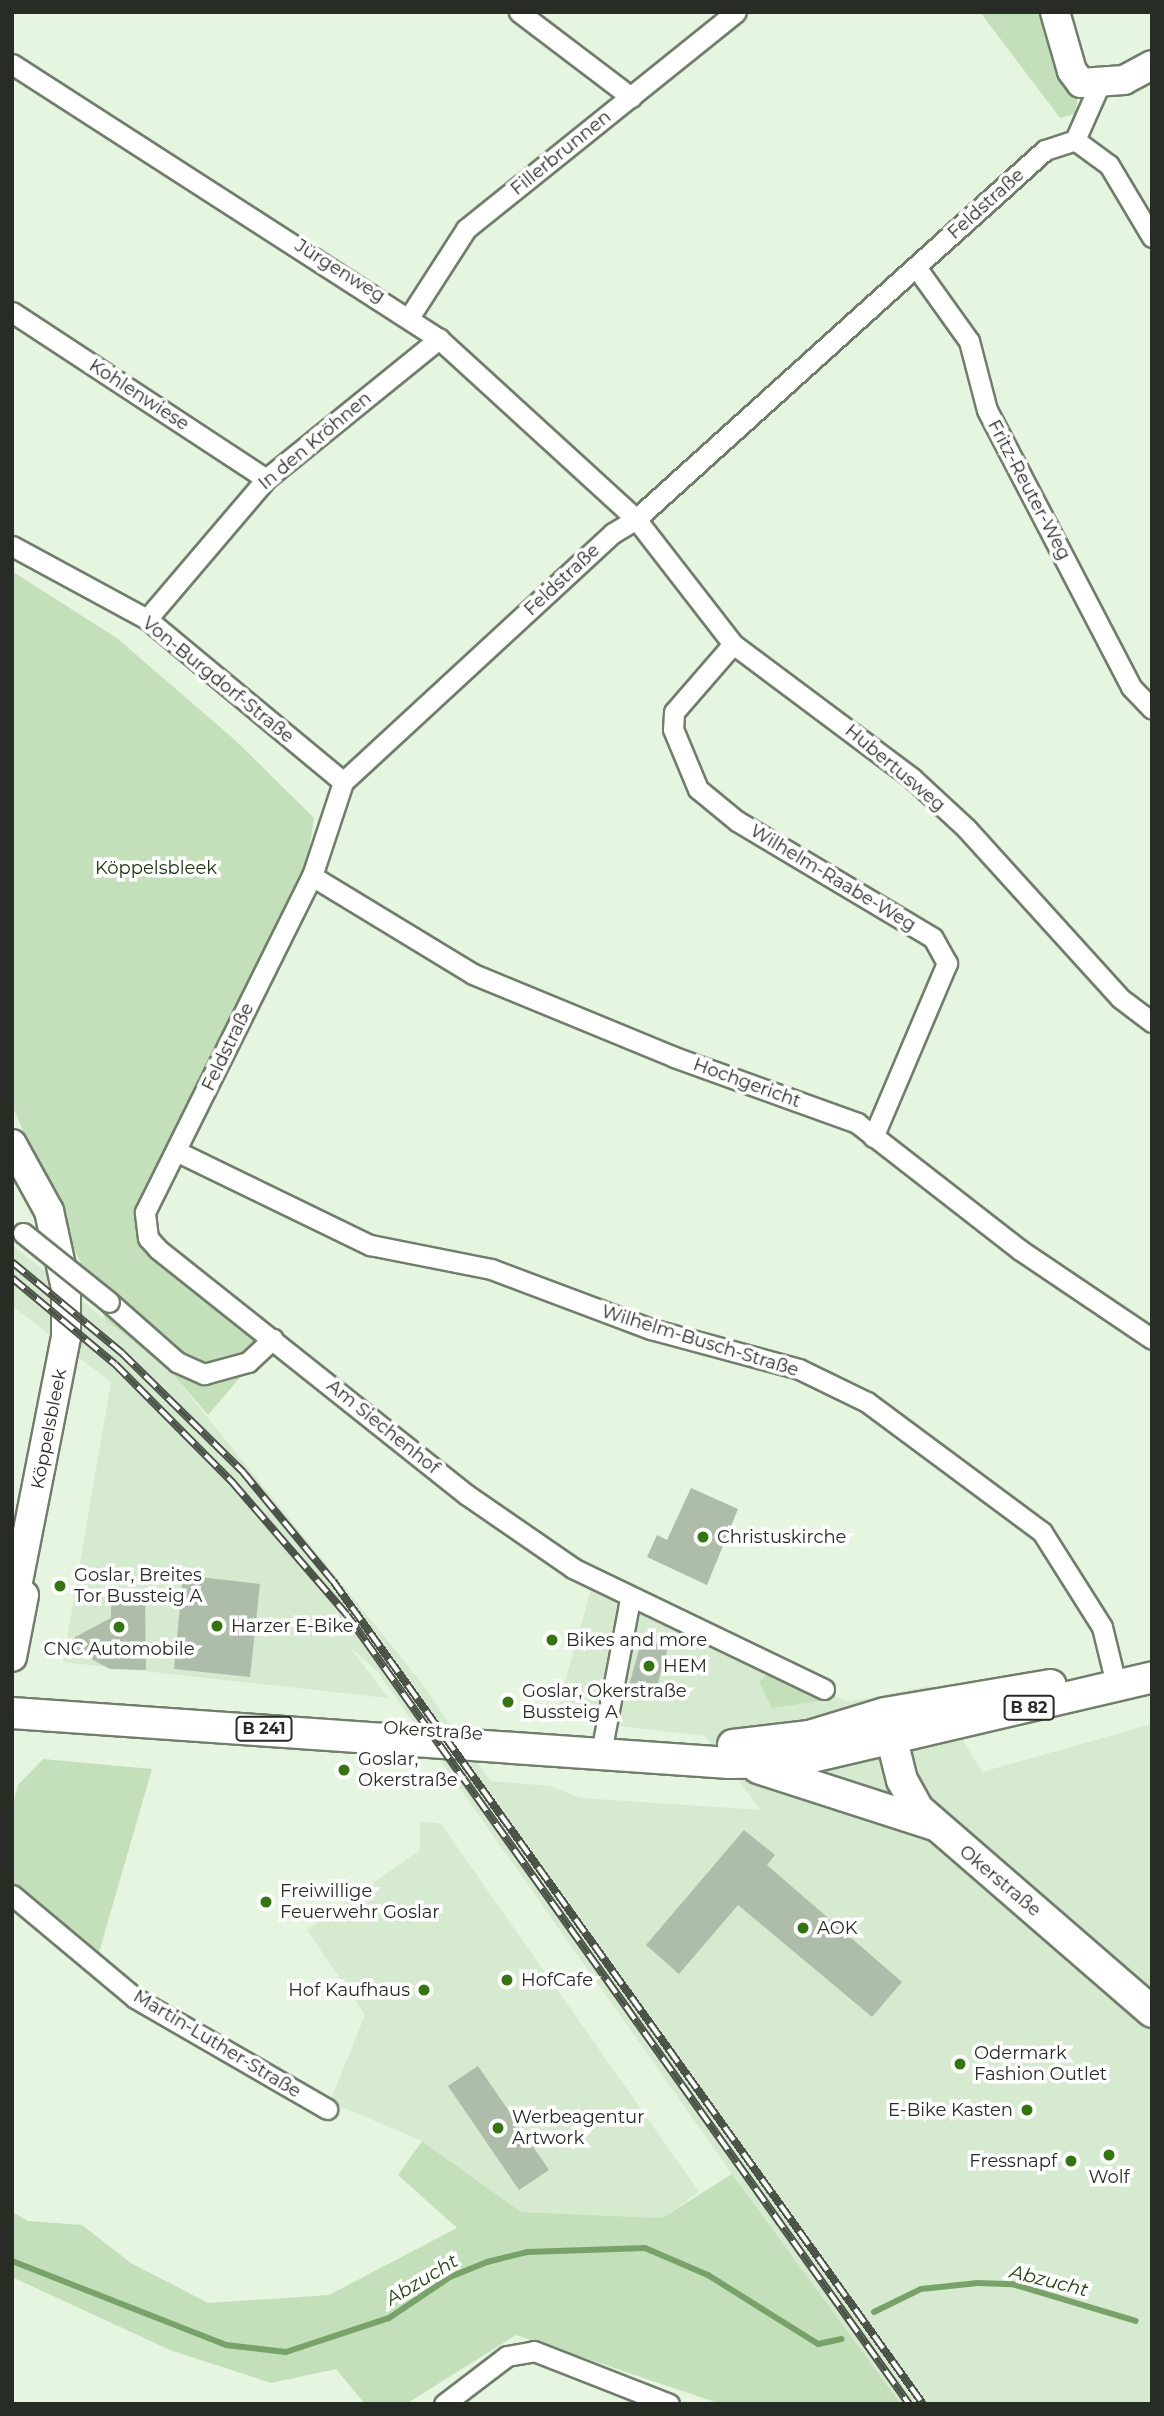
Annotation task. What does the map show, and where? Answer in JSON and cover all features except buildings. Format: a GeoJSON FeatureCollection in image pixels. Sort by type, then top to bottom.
{"type":"FeatureCollection","features":[{"type":"Feature","properties":{"kind":"main road","name":"B 82"},"geometry":{"type":"LineString","coordinates":[[745,1763],[791,1762],[896,1726],[1152,1668]]}},
{"type":"Feature","properties":{"kind":"main road","name":"B 82"},"geometry":{"type":"LineString","coordinates":[[896,1726],[1152,1677]]}},
{"type":"Feature","properties":{"kind":"main road","name":"Okerstraße"},"geometry":{"type":"LineString","coordinates":[[12,1696],[54,1704],[745,1763]]}},
{"type":"Feature","properties":{"kind":"main road","name":"Okerstraße"},"geometry":{"type":"LineString","coordinates":[[12,1713],[534,1743],[752,1743],[809,1736],[852,1723],[896,1726],[910,1778],[937,1826],[1152,2012]]}},
{"type":"Feature","properties":{"kind":"main road","name":"B 82"},"geometry":{"type":"LineString","coordinates":[[745,1763],[937,1826]]}},
{"type":"Feature","properties":{"kind":"main road","name":"Okerstraße"},"geometry":{"type":"LineString","coordinates":[[1065,1935],[1152,1994]]}},
{"type":"Feature","properties":{"kind":"street"},"geometry":{"type":"LineString","coordinates":[[519,12],[631,97]]}},
{"type":"Feature","properties":{"kind":"street","name":"Fillerbrunnen"},"geometry":{"type":"LineString","coordinates":[[410,316],[466,229],[736,12]]}},
{"type":"Feature","properties":{"kind":"street"},"geometry":{"type":"LineString","coordinates":[[1059,23],[1102,79],[1124,80],[1152,65]]}},
{"type":"Feature","properties":{"kind":"street","name":"Jürgenweg"},"geometry":{"type":"LineString","coordinates":[[12,64],[410,316],[439,339],[636,519]]}},
{"type":"Feature","properties":{"kind":"street"},"geometry":{"type":"LineString","coordinates":[[1102,79],[1074,139],[1109,165],[1152,237]]}},
{"type":"Feature","properties":{"kind":"street","name":"Feldstraße"},"geometry":{"type":"LineString","coordinates":[[148,1238],[145,1212],[312,876],[343,782],[613,533],[636,519],[1045,150],[1074,139]]}},
{"type":"Feature","properties":{"kind":"street","name":"Fritz-Reuter-Weg"},"geometry":{"type":"LineString","coordinates":[[916,267],[968,341],[987,410],[1131,687],[1152,709]]}},
{"type":"Feature","properties":{"kind":"street","name":"Kohlenwiese"},"geometry":{"type":"LineString","coordinates":[[12,312],[266,479]]}},
{"type":"Feature","properties":{"kind":"street","name":"In den Kröhnen"},"geometry":{"type":"LineString","coordinates":[[147,620],[266,479],[439,339]]}},
{"type":"Feature","properties":{"kind":"street","name":"Hubertusweg"},"geometry":{"type":"LineString","coordinates":[[636,519],[733,644],[912,778],[966,828],[1120,998],[1152,1022]]}},
{"type":"Feature","properties":{"kind":"street","name":"Von-Burgdorf-Straße"},"geometry":{"type":"LineString","coordinates":[[12,546],[147,620],[343,782]]}},
{"type":"Feature","properties":{"kind":"street","name":"Wilhelm-Raabe-Weg"},"geometry":{"type":"LineString","coordinates":[[733,644],[674,712],[673,729],[698,789],[737,821],[933,938],[947,963],[873,1137]]}},
{"type":"Feature","properties":{"kind":"street","name":"Hochgericht"},"geometry":{"type":"LineString","coordinates":[[312,876],[472,974],[674,1057],[857,1123],[1020,1251],[1152,1339]]}},
{"type":"Feature","properties":{"kind":"street","name":"Köppelsbleek"},"geometry":{"type":"LineString","coordinates":[[12,1144],[49,1211],[66,1288],[66,1337],[12,1613]]}},
{"type":"Feature","properties":{"kind":"street","name":"Wilhelm-Busch-Straße"},"geometry":{"type":"LineString","coordinates":[[176,1151],[370,1245],[491,1269],[651,1329],[799,1369],[867,1402],[1042,1532],[1102,1627],[1114,1676]]}},
{"type":"Feature","properties":{"kind":"street"},"geometry":{"type":"LineString","coordinates":[[18,1228],[177,1362],[204,1374],[248,1362],[273,1339]]}},
{"type":"Feature","properties":{"kind":"street","name":"Am Siechenhof"},"geometry":{"type":"LineString","coordinates":[[148,1238],[467,1495],[573,1568],[630,1599],[824,1689]]}},
{"type":"Feature","properties":{"kind":"street","name":"Köppelsbleek"},"geometry":{"type":"LineString","coordinates":[[12,1657],[24,1594],[25,1551]]}},
{"type":"Feature","properties":{"kind":"street"},"geometry":{"type":"LineString","coordinates":[[603,1742],[630,1599]]}},
{"type":"Feature","properties":{"kind":"street","name":"Martin-Luther-Straße"},"geometry":{"type":"LineString","coordinates":[[12,1895],[135,1998],[327,2109]]}},
{"type":"Feature","properties":{"kind":"street"},"geometry":{"type":"LineString","coordinates":[[444,2404],[507,2356],[534,2351],[669,2404]]}},
{"type":"Feature","properties":{"kind":"shaded area"},"geometry":{"type":"Polygon","coordinates":[[[12,1245],[171,1372],[417,1677],[490,1781],[550,1786],[580,1798],[761,1810],[705,1736],[555,1718],[591,1589],[757,1656],[847,1702],[930,1686],[982,1772],[1152,1724],[1152,2404],[901,2404],[732,2174],[377,1671],[350,1647],[388,1698],[63,1662],[111,1382],[12,1306],[12,1245]]]}},
{"type":"Feature","properties":{"kind":"shaded area"},"geometry":{"type":"Polygon","coordinates":[[[420,1821],[441,1824],[699,2192],[662,2218],[521,2212],[422,2141],[330,2102],[365,2015],[307,1930],[420,1850],[420,1821]]]}},
{"type":"Feature","properties":{"kind":"green space"},"geometry":{"type":"Polygon","coordinates":[[[980,12],[1055,12],[1081,83],[1075,114],[1060,118],[980,12]]]}},
{"type":"Feature","properties":{"kind":"green space","name":"Köppelsbleek"},"geometry":{"type":"Polygon","coordinates":[[[12,571],[118,639],[236,741],[314,818],[302,896],[145,1212],[148,1238],[273,1339],[208,1415],[171,1372],[105,1319],[12,1105],[12,571]]]}},
{"type":"Feature","properties":{"kind":"green space"},"geometry":{"type":"Polygon","coordinates":[[[770,1672],[832,1699],[772,1708],[759,1682],[770,1672]]]}},
{"type":"Feature","properties":{"kind":"green space"},"geometry":{"type":"Polygon","coordinates":[[[43,1759],[152,1769],[98,1956],[12,1883],[12,1807],[18,1785],[43,1759]]]}},
{"type":"Feature","properties":{"kind":"green space"},"geometry":{"type":"Polygon","coordinates":[[[422,2141],[521,2212],[662,2218],[732,2174],[901,2404],[721,2404],[516,2335],[406,2404],[365,2404],[336,2369],[271,2383],[170,2350],[12,2277],[12,2212],[28,2221],[82,2225],[131,2263],[208,2303],[329,2295],[457,2228],[398,2175],[422,2141]]]}},
{"type":"Feature","properties":{"kind":"waterway","name":"Abzucht"},"geometry":{"type":"LineString","coordinates":[[12,2261],[226,2345],[286,2352],[389,2318],[450,2277],[487,2262],[527,2252],[645,2248],[708,2275],[818,2344],[841,2339]]}},
{"type":"Feature","properties":{"kind":"waterway","name":"Abzucht"},"geometry":{"type":"LineString","coordinates":[[874,2312],[921,2289],[978,2283],[1012,2284],[1136,2321]]}},
{"type":"Feature","properties":{"kind":"railway"},"geometry":{"type":"LineString","coordinates":[[12,1262],[122,1353],[243,1472],[333,1581],[923,2404]]}},
{"type":"Feature","properties":{"kind":"railway"},"geometry":{"type":"LineString","coordinates":[[12,1278],[115,1364],[233,1483],[347,1615],[909,2404]]}},
{"type":"Feature","properties":{"kind":"place","name":"Christuskirche"},"geometry":{"type":"Point","coordinates":[703,1537]}},
{"type":"Feature","properties":{"kind":"place","name":"Goslar, Breites Tor Bussteig A"},"geometry":{"type":"Point","coordinates":[60,1586]}},
{"type":"Feature","properties":{"kind":"place","name":"Harzer E-Bike"},"geometry":{"type":"Point","coordinates":[217,1626]}},
{"type":"Feature","properties":{"kind":"place","name":"CNC Automobile"},"geometry":{"type":"Point","coordinates":[119,1627]}},
{"type":"Feature","properties":{"kind":"place","name":"Bikes and more"},"geometry":{"type":"Point","coordinates":[552,1640]}},
{"type":"Feature","properties":{"kind":"place","name":"HEM"},"geometry":{"type":"Point","coordinates":[649,1666]}},
{"type":"Feature","properties":{"kind":"place","name":"Goslar, Okerstraße Bussteig A"},"geometry":{"type":"Point","coordinates":[508,1702]}},
{"type":"Feature","properties":{"kind":"place","name":"Goslar, Okerstraße"},"geometry":{"type":"Point","coordinates":[344,1770]}},
{"type":"Feature","properties":{"kind":"place","name":"Freiwillige Feuerwehr Goslar"},"geometry":{"type":"Point","coordinates":[266,1902]}},
{"type":"Feature","properties":{"kind":"place","name":"AOK"},"geometry":{"type":"Point","coordinates":[803,1928]}},
{"type":"Feature","properties":{"kind":"place","name":"HofCafe"},"geometry":{"type":"Point","coordinates":[507,1980]}},
{"type":"Feature","properties":{"kind":"place","name":"Hof Kaufhaus"},"geometry":{"type":"Point","coordinates":[424,1990]}},
{"type":"Feature","properties":{"kind":"place","name":"Odermark Fashion Outlet"},"geometry":{"type":"Point","coordinates":[960,2064]}},
{"type":"Feature","properties":{"kind":"place","name":"E-Bike Kasten"},"geometry":{"type":"Point","coordinates":[1027,2110]}},
{"type":"Feature","properties":{"kind":"place","name":"Werbeagentur Artwork"},"geometry":{"type":"Point","coordinates":[498,2128]}},
{"type":"Feature","properties":{"kind":"place","name":"Wolf"},"geometry":{"type":"Point","coordinates":[1109,2155]}},
{"type":"Feature","properties":{"kind":"place","name":"Fressnapf"},"geometry":{"type":"Point","coordinates":[1071,2161]}}]}
